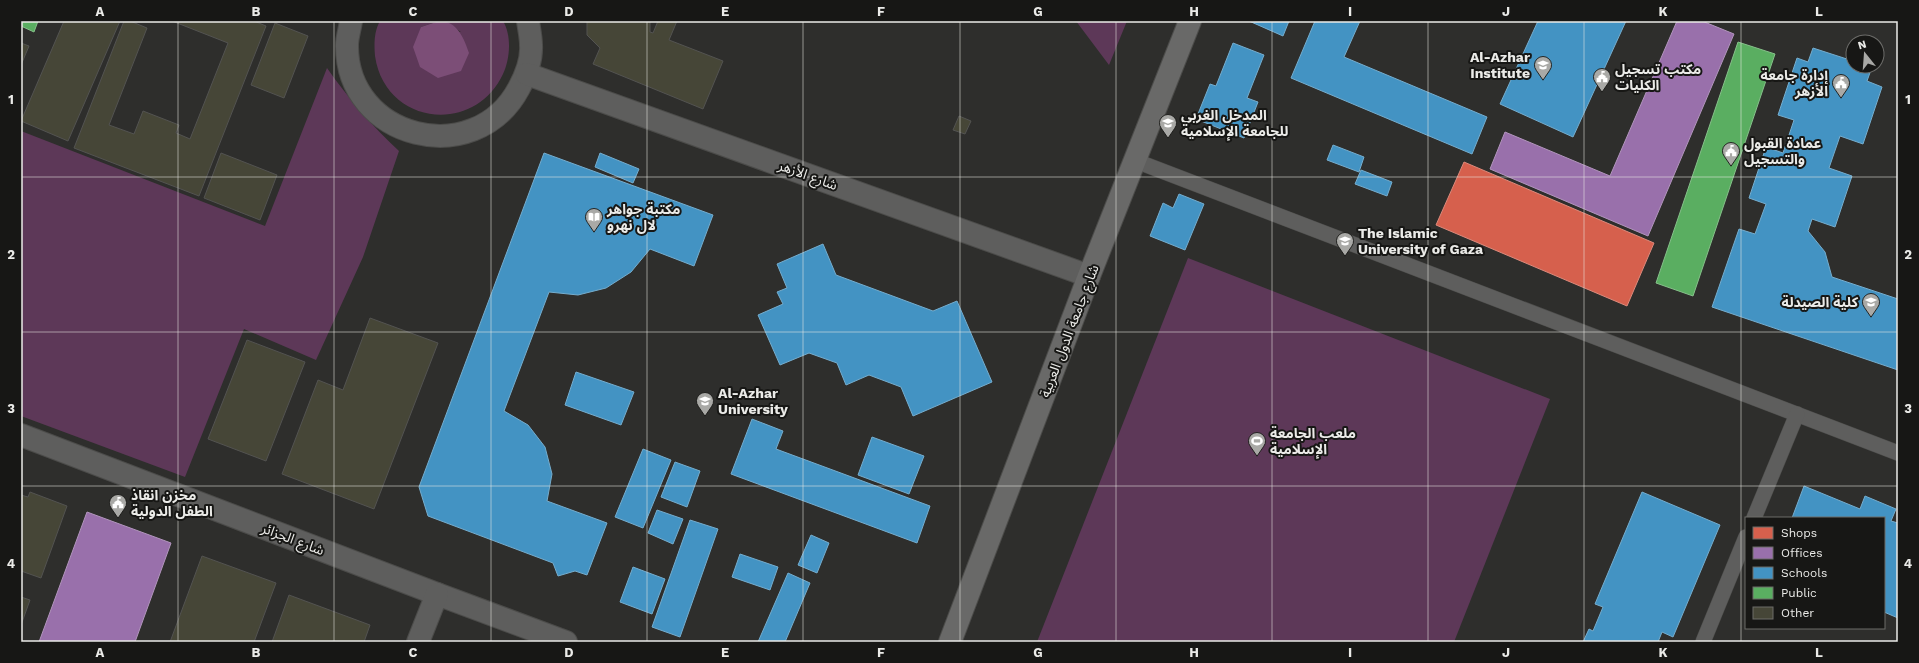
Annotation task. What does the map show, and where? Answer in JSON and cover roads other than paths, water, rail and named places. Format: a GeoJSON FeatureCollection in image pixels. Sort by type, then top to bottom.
{"type":"FeatureCollection","features":[{"type":"Feature","properties":{"kind":"main road","name":"شارع جامعة الدول العربية"},"geometry":{"type":"LineString","coordinates":[[950,642],[1089,276],[1136,161],[1190,21]]}},
{"type":"Feature","properties":{"kind":"street"},"geometry":{"type":"LineString","coordinates":[[351,21],[347,45],[351,74],[364,99],[384,119],[410,133],[438,137],[467,133],[493,120],[513,100],[526,74],[531,46],[528,21]]}},
{"type":"Feature","properties":{"kind":"street","name":"شارع الأزهر"},"geometry":{"type":"LineString","coordinates":[[526,74],[1089,276]]}},
{"type":"Feature","properties":{"kind":"street","name":"شارع الجزائر"},"geometry":{"type":"LineString","coordinates":[[21,435],[566,642]]}},
{"type":"Feature","properties":{"kind":"street"},"geometry":{"type":"LineString","coordinates":[[418,642],[437,594]]}},
{"type":"Feature","properties":{"kind":"lane"},"geometry":{"type":"LineString","coordinates":[[1136,161],[1898,453]]}},
{"type":"Feature","properties":{"kind":"lane"},"geometry":{"type":"LineString","coordinates":[[1754,517],[1797,414]]}},
{"type":"Feature","properties":{"kind":"lane"},"geometry":{"type":"LineString","coordinates":[[1703,642],[1745,539]]}},
{"type":"Feature","properties":{"kind":"place","name":"Al-Azhar Institute"},"geometry":{"type":"Point","coordinates":[1543,80]}},
{"type":"Feature","properties":{"kind":"place","name":"مكتب تسجيل الكليات"},"geometry":{"type":"Point","coordinates":[1602,92]}},
{"type":"Feature","properties":{"kind":"place","name":"إدارة جامعة الأزهر"},"geometry":{"type":"Point","coordinates":[1841,98]}},
{"type":"Feature","properties":{"kind":"place","name":"المدخل الغربي للجامعة الإسلامية"},"geometry":{"type":"Point","coordinates":[1168,138]}},
{"type":"Feature","properties":{"kind":"place","name":"عمادة القبول والتسجيل"},"geometry":{"type":"Point","coordinates":[1731,166]}},
{"type":"Feature","properties":{"kind":"place","name":"مكتبة جواهر لال نهرو"},"geometry":{"type":"Point","coordinates":[594,232]}},
{"type":"Feature","properties":{"kind":"place","name":"The Islamic University of Gaza"},"geometry":{"type":"Point","coordinates":[1345,256]}},
{"type":"Feature","properties":{"kind":"place","name":"كلية الصيدلة"},"geometry":{"type":"Point","coordinates":[1871,317]}},
{"type":"Feature","properties":{"kind":"place","name":"Al-Azhar University"},"geometry":{"type":"Point","coordinates":[705,416]}},
{"type":"Feature","properties":{"kind":"place","name":"ملعب الجامعة الإسلامية"},"geometry":{"type":"Point","coordinates":[1257,456]}},
{"type":"Feature","properties":{"kind":"place","name":"مخزن انقاذ الطفل الدولية"},"geometry":{"type":"Point","coordinates":[118,518]}}]}
